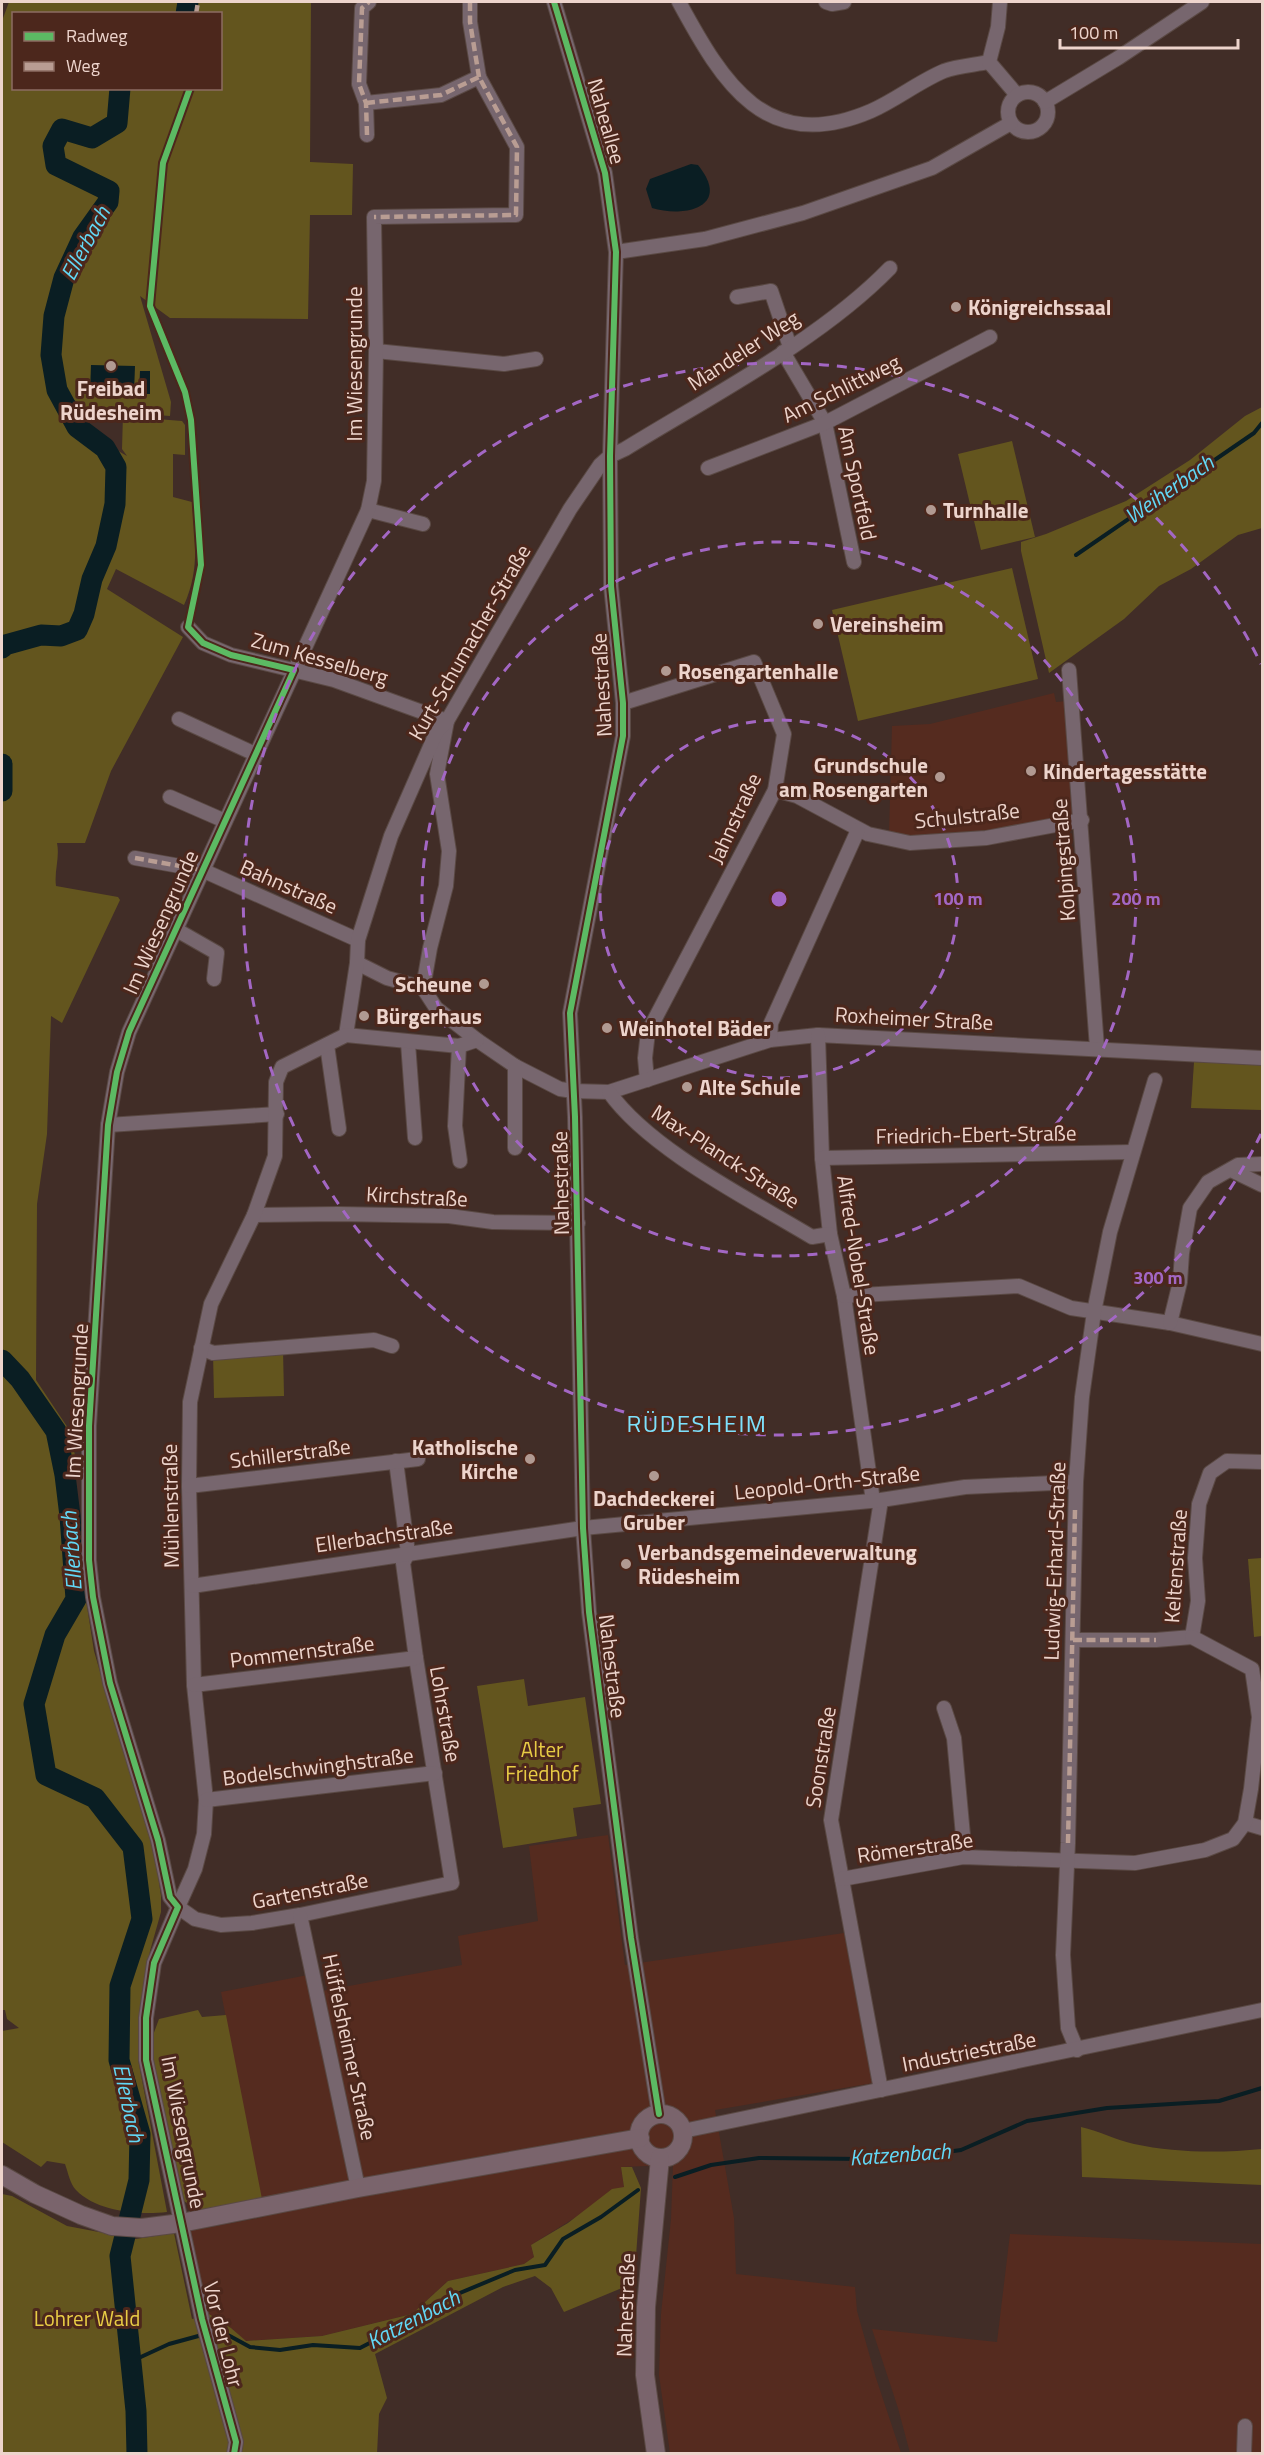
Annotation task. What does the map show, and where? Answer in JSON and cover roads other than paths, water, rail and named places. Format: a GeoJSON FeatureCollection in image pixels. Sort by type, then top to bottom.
{"type":"FeatureCollection","features":[{"type":"Feature","properties":{"kind":"main road"},"geometry":{"type":"LineString","coordinates":[[659,2114],[671,2116],[683,2131],[678,2150],[660,2158],[646,2152],[639,2138],[646,2120],[659,2114]]}},
{"type":"Feature","properties":{"kind":"main road"},"geometry":{"type":"LineString","coordinates":[[2,2175],[35,2194],[81,2215],[112,2226],[142,2228],[181,2223],[358,2188],[639,2138]]}},
{"type":"Feature","properties":{"kind":"main road","name":"Nahestraße"},"geometry":{"type":"LineString","coordinates":[[657,2454],[645,2375],[651,2239],[660,2158]]}},
{"type":"Feature","properties":{"kind":"street"},"geometry":{"type":"LineString","coordinates":[[367,135],[366,103],[359,84],[362,8],[369,2]]}},
{"type":"Feature","properties":{"kind":"street"},"geometry":{"type":"LineString","coordinates":[[366,103],[441,95],[479,77],[470,22],[470,2]]}},
{"type":"Feature","properties":{"kind":"street","name":"Naheallee"},"geometry":{"type":"LineString","coordinates":[[554,2],[605,173],[616,252]]}},
{"type":"Feature","properties":{"kind":"street"},"geometry":{"type":"LineString","coordinates":[[679,2],[715,66],[731,85],[756,108],[785,122],[819,125],[846,121],[874,110],[946,70],[989,62]]}},
{"type":"Feature","properties":{"kind":"street"},"geometry":{"type":"LineString","coordinates":[[826,2],[832,4],[844,2]]}},
{"type":"Feature","properties":{"kind":"street"},"geometry":{"type":"LineString","coordinates":[[989,62],[998,27],[999,2]]}},
{"type":"Feature","properties":{"kind":"street"},"geometry":{"type":"LineString","coordinates":[[1045,102],[1118,58],[1202,2]]}},
{"type":"Feature","properties":{"kind":"street"},"geometry":{"type":"LineString","coordinates":[[989,62],[1017,95]]}},
{"type":"Feature","properties":{"kind":"street","name":"Im Wiesengrunde"},"geometry":{"type":"LineString","coordinates":[[181,2223],[146,2060],[146,2018],[154,1963],[178,1907],[170,1897],[158,1840],[110,1683],[93,1597],[89,1560],[89,1426],[108,1125],[117,1072],[129,1032],[368,510],[374,482],[376,351],[374,217],[516,215],[517,147],[479,77]]}},
{"type":"Feature","properties":{"kind":"street"},"geometry":{"type":"LineString","coordinates":[[1029,92],[1041,97],[1045,102],[1048,114],[1043,126],[1038,130],[1020,131],[1011,123],[1008,117],[1009,105],[1017,95],[1029,92]]}},
{"type":"Feature","properties":{"kind":"street"},"geometry":{"type":"LineString","coordinates":[[616,252],[705,239],[803,213],[932,168],[1011,123]]}},
{"type":"Feature","properties":{"kind":"street","name":"Nahestraße"},"geometry":{"type":"LineString","coordinates":[[616,252],[610,456],[611,586],[623,703],[623,736],[570,1013],[578,1223],[583,1528],[589,1612],[629,1927],[659,2114]]}},
{"type":"Feature","properties":{"kind":"street","name":"Mandeler Weg"},"geometry":{"type":"LineString","coordinates":[[610,456],[787,349],[867,291],[890,268]]}},
{"type":"Feature","properties":{"kind":"street","name":"Am Sportfeld"},"geometry":{"type":"LineString","coordinates":[[737,297],[771,291],[787,349],[825,423],[854,562]]}},
{"type":"Feature","properties":{"kind":"street","name":"Am Schlittweg"},"geometry":{"type":"LineString","coordinates":[[708,468],[825,423],[990,337]]}},
{"type":"Feature","properties":{"kind":"street"},"geometry":{"type":"LineString","coordinates":[[376,351],[504,364],[536,359]]}},
{"type":"Feature","properties":{"kind":"street","name":"Kurt-Schumacher-Straße"},"geometry":{"type":"LineString","coordinates":[[346,1035],[357,963],[358,940],[391,836],[437,731],[447,721],[570,509],[600,465],[610,456]]}},
{"type":"Feature","properties":{"kind":"street"},"geometry":{"type":"LineString","coordinates":[[368,510],[423,524]]}},
{"type":"Feature","properties":{"kind":"street","name":"Zum Kesselberg"},"geometry":{"type":"LineString","coordinates":[[188,627],[203,643],[231,655],[371,692],[447,721]]}},
{"type":"Feature","properties":{"kind":"street","name":"Jahnstraße"},"geometry":{"type":"LineString","coordinates":[[623,703],[754,662],[784,734],[775,790],[648,1032],[645,1058],[647,1080]]}},
{"type":"Feature","properties":{"kind":"street","name":"Kolpingstraße"},"geometry":{"type":"LineString","coordinates":[[1069,670],[1082,820],[1097,1048]]}},
{"type":"Feature","properties":{"kind":"street"},"geometry":{"type":"LineString","coordinates":[[179,719],[255,754]]}},
{"type":"Feature","properties":{"kind":"street"},"geometry":{"type":"LineString","coordinates":[[357,963],[387,978],[423,988],[430,948],[446,886],[449,851],[437,774],[447,721]]}},
{"type":"Feature","properties":{"kind":"street","name":"Schulstraße"},"geometry":{"type":"LineString","coordinates":[[775,790],[797,796],[858,830],[910,843],[986,838],[1082,820]]}},
{"type":"Feature","properties":{"kind":"street"},"geometry":{"type":"LineString","coordinates":[[170,797],[225,821]]}},
{"type":"Feature","properties":{"kind":"street"},"geometry":{"type":"LineString","coordinates":[[770,1040],[771,1023],[858,830]]}},
{"type":"Feature","properties":{"kind":"street","name":"Im Wiesengrunde"},"geometry":{"type":"LineString","coordinates":[[135,858],[202,870]]}},
{"type":"Feature","properties":{"kind":"street","name":"Bahnstraße"},"geometry":{"type":"LineString","coordinates":[[202,870],[358,940]]}},
{"type":"Feature","properties":{"kind":"street","name":"Im Wiesengrunde"},"geometry":{"type":"LineString","coordinates":[[175,929],[217,953],[214,979]]}},
{"type":"Feature","properties":{"kind":"street","name":"Roxheimer Straße"},"geometry":{"type":"LineString","coordinates":[[423,988],[436,1008],[477,1040],[515,1066],[560,1089],[573,1091],[609,1092],[770,1040],[818,1035],[1263,1058]]}},
{"type":"Feature","properties":{"kind":"street"},"geometry":{"type":"LineString","coordinates":[[346,1035],[459,1047],[477,1040]]}},
{"type":"Feature","properties":{"kind":"street","name":"Mühlenstraße"},"geometry":{"type":"LineString","coordinates":[[178,1907],[195,1869],[204,1834],[206,1800],[194,1685],[189,1486],[190,1402],[211,1304],[254,1215],[275,1156],[276,1082],[282,1066],[346,1035]]}},
{"type":"Feature","properties":{"kind":"street","name":"Alfred-Nobel-Straße"},"geometry":{"type":"LineString","coordinates":[[818,1035],[822,1158],[830,1234],[844,1296],[877,1501]]}},
{"type":"Feature","properties":{"kind":"street"},"geometry":{"type":"LineString","coordinates":[[408,1043],[415,1138]]}},
{"type":"Feature","properties":{"kind":"street"},"geometry":{"type":"LineString","coordinates":[[327,1045],[339,1129]]}},
{"type":"Feature","properties":{"kind":"street"},"geometry":{"type":"LineString","coordinates":[[459,1047],[455,1126],[460,1161]]}},
{"type":"Feature","properties":{"kind":"street"},"geometry":{"type":"LineString","coordinates":[[515,1066],[515,1148]]}},
{"type":"Feature","properties":{"kind":"street","name":"Ludwig-Erhard-Straße"},"geometry":{"type":"LineString","coordinates":[[1077,2050],[1068,2028],[1063,1955],[1076,1482],[1082,1397],[1094,1312],[1110,1232],[1155,1080]]}},
{"type":"Feature","properties":{"kind":"street","name":"Max-Planck-Straße"},"geometry":{"type":"LineString","coordinates":[[609,1092],[638,1125],[694,1165],[812,1237],[830,1234]]}},
{"type":"Feature","properties":{"kind":"street"},"geometry":{"type":"LineString","coordinates":[[108,1125],[277,1114]]}},
{"type":"Feature","properties":{"kind":"street","name":"Friedrich-Ebert-Straße"},"geometry":{"type":"LineString","coordinates":[[822,1158],[1132,1152]]}},
{"type":"Feature","properties":{"kind":"street"},"geometry":{"type":"LineString","coordinates":[[1170,1323],[1180,1282],[1182,1253],[1190,1208],[1208,1182],[1238,1165],[1263,1164]]}},
{"type":"Feature","properties":{"kind":"street"},"geometry":{"type":"LineString","coordinates":[[1231,1170],[1263,1185]]}},
{"type":"Feature","properties":{"kind":"street","name":"Kirchstraße"},"geometry":{"type":"LineString","coordinates":[[254,1215],[427,1215],[493,1222],[578,1223]]}},
{"type":"Feature","properties":{"kind":"street"},"geometry":{"type":"LineString","coordinates":[[844,1296],[1019,1286],[1071,1308],[1170,1323],[1263,1344]]}},
{"type":"Feature","properties":{"kind":"street"},"geometry":{"type":"LineString","coordinates":[[201,1348],[213,1353],[374,1340],[392,1346]]}},
{"type":"Feature","properties":{"kind":"street","name":"Schillerstraße"},"geometry":{"type":"LineString","coordinates":[[189,1486],[418,1459]]}},
{"type":"Feature","properties":{"kind":"street"},"geometry":{"type":"LineString","coordinates":[[396,1461],[408,1553]]}},
{"type":"Feature","properties":{"kind":"street","name":"Keltenstraße"},"geometry":{"type":"LineString","coordinates":[[1073,1640],[1156,1640],[1192,1637],[1198,1600],[1195,1558],[1199,1504],[1210,1473],[1227,1461],[1263,1462]]}},
{"type":"Feature","properties":{"kind":"street","name":"Leopold-Orth-Straße"},"geometry":{"type":"LineString","coordinates":[[583,1528],[877,1501],[965,1487],[1076,1482]]}},
{"type":"Feature","properties":{"kind":"street","name":"Soonstraße"},"geometry":{"type":"LineString","coordinates":[[877,1501],[831,1820],[881,2090]]}},
{"type":"Feature","properties":{"kind":"street","name":"Ellerbachstraße"},"geometry":{"type":"LineString","coordinates":[[192,1586],[583,1528]]}},
{"type":"Feature","properties":{"kind":"street","name":"Lohrstraße"},"geometry":{"type":"LineString","coordinates":[[408,1553],[403,1563],[452,1883]]}},
{"type":"Feature","properties":{"kind":"street"},"geometry":{"type":"LineString","coordinates":[[1192,1637],[1252,1669],[1259,1717],[1245,1823],[1263,1828]]}},
{"type":"Feature","properties":{"kind":"street","name":"Pommernstraße"},"geometry":{"type":"LineString","coordinates":[[194,1685],[416,1658]]}},
{"type":"Feature","properties":{"kind":"street"},"geometry":{"type":"LineString","coordinates":[[944,1708],[954,1738],[965,1857]]}},
{"type":"Feature","properties":{"kind":"street","name":"Bodelschwinghstraße"},"geometry":{"type":"LineString","coordinates":[[206,1800],[435,1773]]}},
{"type":"Feature","properties":{"kind":"street","name":"Römerstraße"},"geometry":{"type":"LineString","coordinates":[[842,1879],[965,1857],[1135,1863],[1205,1850],[1233,1839],[1245,1823]]}},
{"type":"Feature","properties":{"kind":"street","name":"Gartenstraße"},"geometry":{"type":"LineString","coordinates":[[178,1907],[195,1919],[221,1925],[252,1923],[300,1916],[452,1883]]}},
{"type":"Feature","properties":{"kind":"street","name":"Hüffelsheimer Straße"},"geometry":{"type":"LineString","coordinates":[[300,1916],[358,2188]]}},
{"type":"Feature","properties":{"kind":"street","name":"Industriestraße"},"geometry":{"type":"LineString","coordinates":[[683,2131],[726,2120],[1077,2050],[1263,2010]]}},
{"type":"Feature","properties":{"kind":"street","name":"Vor der Lohr"},"geometry":{"type":"LineString","coordinates":[[181,2223],[211,2355],[236,2442],[234,2454]]}},
{"type":"Feature","properties":{"kind":"street"},"geometry":{"type":"LineString","coordinates":[[1244,2454],[1245,2426]]}},
{"type":"Feature","properties":{"kind":"water"},"geometry":{"type":"Polygon","coordinates":[[[691,164],[698,165],[707,179],[710,191],[707,200],[690,210],[665,211],[652,208],[646,189],[650,179],[691,164]]]}},
{"type":"Feature","properties":{"kind":"water"},"geometry":{"type":"Polygon","coordinates":[[[91,365],[135,366],[134,393],[90,392],[91,365]]]}},
{"type":"Feature","properties":{"kind":"water"},"geometry":{"type":"Polygon","coordinates":[[[140,371],[150,371],[150,394],[139,394],[140,371]]]}},
{"type":"Feature","properties":{"kind":"waterway","name":"Ellerbach"},"geometry":{"type":"LineString","coordinates":[[186,12],[188,2]]}},
{"type":"Feature","properties":{"kind":"waterway","name":"Ellerbach"},"geometry":{"type":"LineString","coordinates":[[2,648],[5,645],[41,635],[61,636],[77,630],[84,614],[92,579],[106,546],[115,504],[116,467],[105,448],[77,427],[57,390],[51,355],[54,316],[64,278],[83,237],[108,202],[109,191],[56,165],[53,146],[62,129],[92,138],[117,123],[120,90]]}},
{"type":"Feature","properties":{"kind":"waterway","name":"Weiherbach"},"geometry":{"type":"LineString","coordinates":[[1076,555],[1254,433],[1262,423]]}},
{"type":"Feature","properties":{"kind":"waterway","name":"Ellerbach"},"geometry":{"type":"LineString","coordinates":[[2,764],[2,791]]}},
{"type":"Feature","properties":{"kind":"waterway","name":"Ellerbach"},"geometry":{"type":"LineString","coordinates":[[2,1360],[20,1379],[56,1431],[70,1516],[76,1599],[55,1635],[34,1704],[46,1775],[95,1798],[133,1847],[142,1919],[120,1986],[119,2060],[140,2134],[139,2180],[120,2256],[136,2411],[137,2454]]}},
{"type":"Feature","properties":{"kind":"waterway","name":"Katzenbach"},"geometry":{"type":"LineString","coordinates":[[675,2177],[711,2165],[759,2158],[864,2159],[910,2157],[961,2150],[1027,2121],[1107,2108],[1219,2101],[1262,2088]]}},
{"type":"Feature","properties":{"kind":"waterway","name":"Katzenbach"},"geometry":{"type":"LineString","coordinates":[[209,2332],[217,2329],[250,2347],[280,2350],[313,2345],[360,2348],[436,2303],[515,2270],[545,2265],[563,2239],[601,2217],[638,2190]]}},
{"type":"Feature","properties":{"kind":"waterway","name":"Katzenbach"},"geometry":{"type":"LineString","coordinates":[[130,2362],[169,2344],[202,2335]]}},
{"type":"Feature","properties":{"kind":"place","name":"Königreichssaal"},"geometry":{"type":"Point","coordinates":[956,307]}},
{"type":"Feature","properties":{"kind":"place","name":"Freibad Rüdesheim"},"geometry":{"type":"Point","coordinates":[111,366]}},
{"type":"Feature","properties":{"kind":"place","name":"Turnhalle"},"geometry":{"type":"Point","coordinates":[931,510]}},
{"type":"Feature","properties":{"kind":"place","name":"Vereinsheim"},"geometry":{"type":"Point","coordinates":[818,624]}},
{"type":"Feature","properties":{"kind":"place","name":"Rosengartenhalle"},"geometry":{"type":"Point","coordinates":[666,671]}},
{"type":"Feature","properties":{"kind":"place","name":"Kindertagesstätte"},"geometry":{"type":"Point","coordinates":[1031,771]}},
{"type":"Feature","properties":{"kind":"place","name":"Grundschule am Rosengarten"},"geometry":{"type":"Point","coordinates":[940,777]}},
{"type":"Feature","properties":{"kind":"place","name":"Scheune"},"geometry":{"type":"Point","coordinates":[484,984]}},
{"type":"Feature","properties":{"kind":"place","name":"Bürgerhaus"},"geometry":{"type":"Point","coordinates":[364,1016]}},
{"type":"Feature","properties":{"kind":"place","name":"Weinhotel Bäder"},"geometry":{"type":"Point","coordinates":[607,1028]}},
{"type":"Feature","properties":{"kind":"place","name":"Alte Schule"},"geometry":{"type":"Point","coordinates":[687,1087]}},
{"type":"Feature","properties":{"kind":"place","name":"Katholische Kirche"},"geometry":{"type":"Point","coordinates":[530,1459]}},
{"type":"Feature","properties":{"kind":"place","name":"Dachdeckerei Gruber"},"geometry":{"type":"Point","coordinates":[654,1476]}},
{"type":"Feature","properties":{"kind":"place","name":"Verbandsgemeindeverwaltung Rüdesheim"},"geometry":{"type":"Point","coordinates":[626,1564]}},
{"type":"Feature","properties":{"kind":"district","name":"RÜDESHEIM"},"geometry":{"type":"Point","coordinates":[697,1423]}},
{"type":"Feature","properties":{"kind":"park label","name":"Alter Friedhof"},"geometry":{"type":"Point","coordinates":[542,1761]}},
{"type":"Feature","properties":{"kind":"park label","name":"Lohrer Wald"},"geometry":{"type":"Point","coordinates":[87,2318]}}]}
